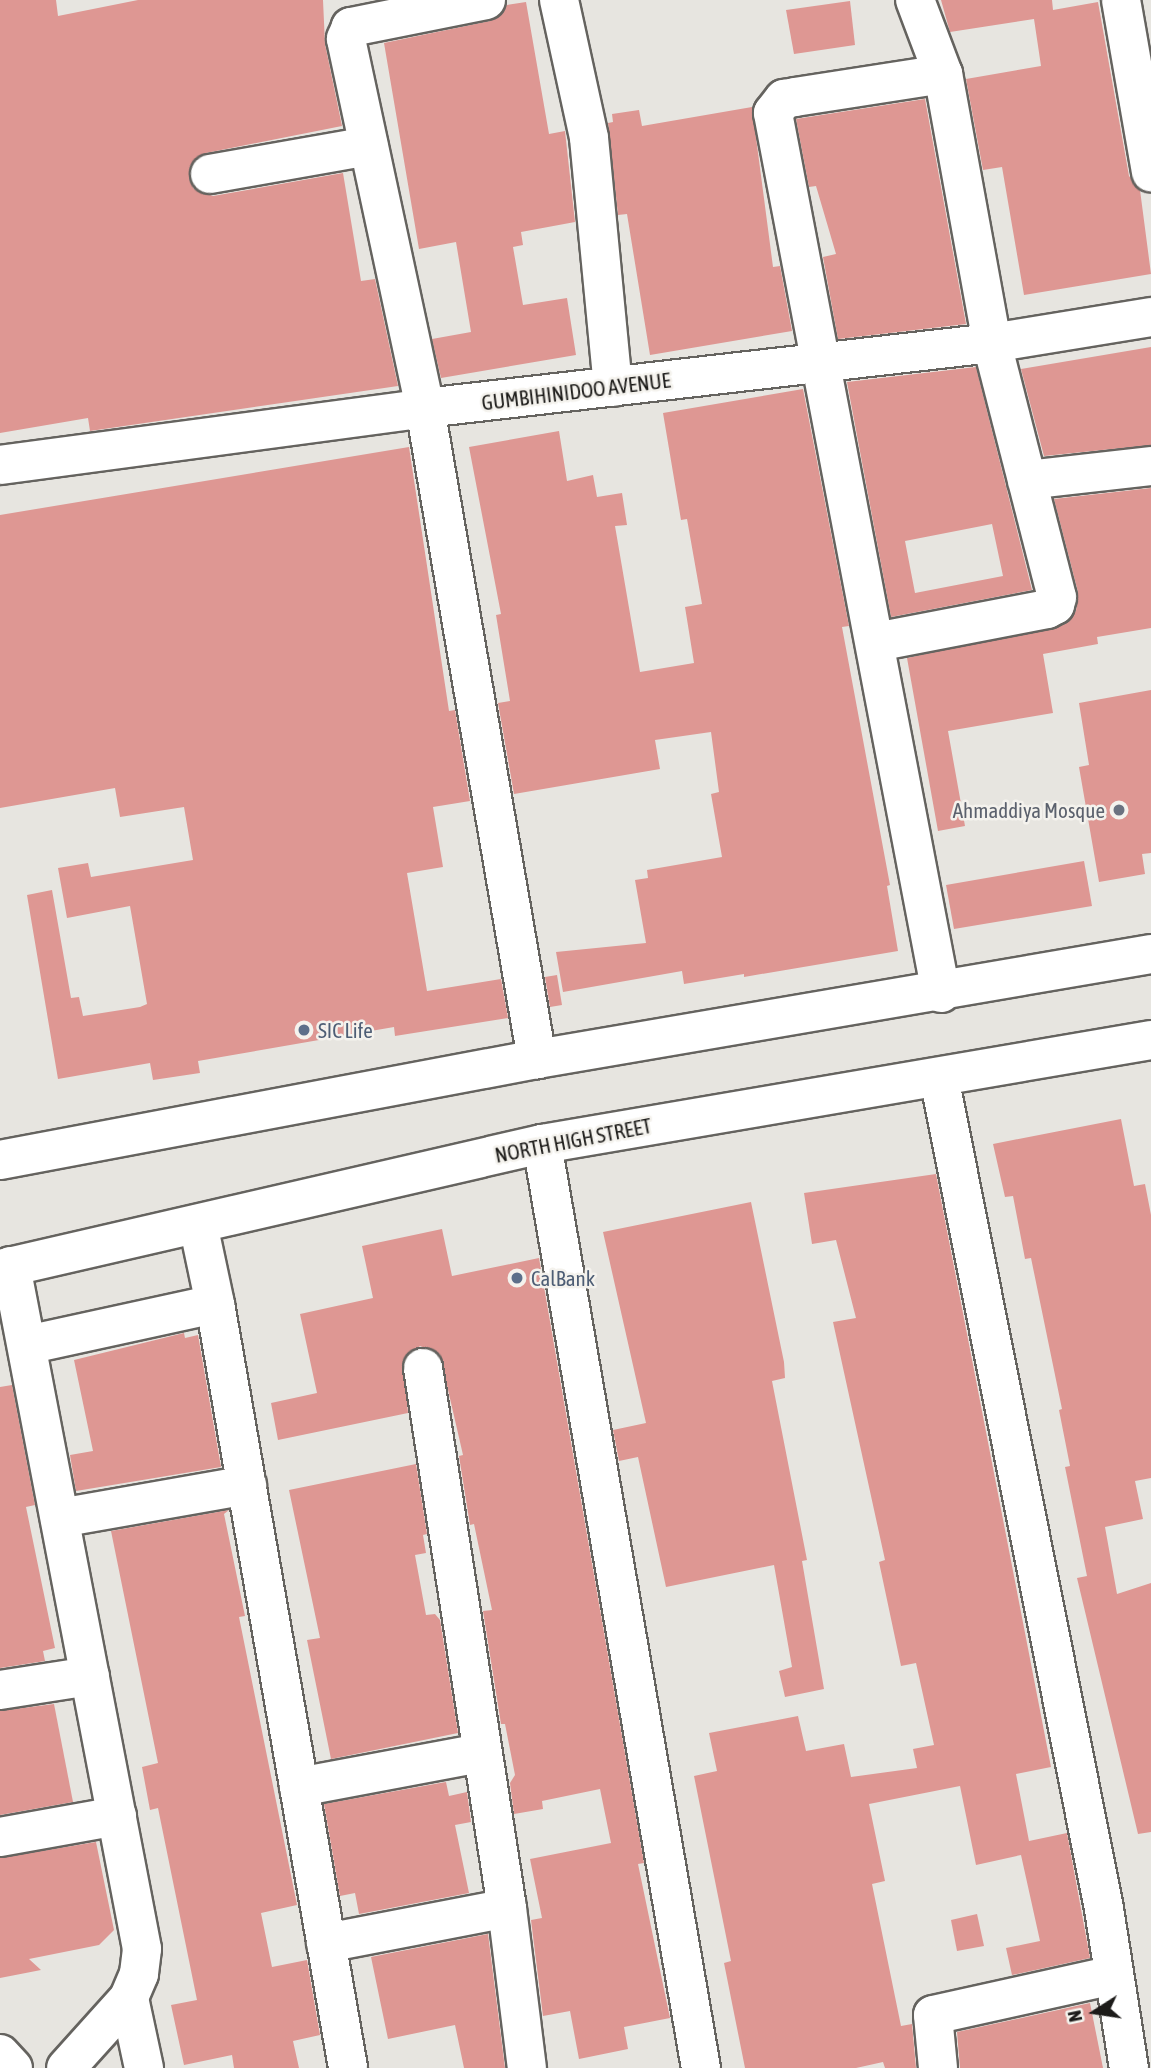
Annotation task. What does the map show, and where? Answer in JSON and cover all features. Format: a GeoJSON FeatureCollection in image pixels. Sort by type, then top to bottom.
{"type":"FeatureCollection","features":[{"type":"Feature","properties":{"kind":"main road"},"geometry":{"type":"LineString","coordinates":[[486,0],[351,27],[346,39],[425,408],[537,1059]]}},
{"type":"Feature","properties":{"kind":"main road"},"geometry":{"type":"LineString","coordinates":[[559,0],[589,138],[612,387]]}},
{"type":"Feature","properties":{"kind":"main road"},"geometry":{"type":"LineString","coordinates":[[876,642],[1055,605],[1057,597],[992,343],[943,74],[915,0]]}},
{"type":"Feature","properties":{"kind":"main road"},"geometry":{"type":"LineString","coordinates":[[1121,0],[1151,173]]}},
{"type":"Feature","properties":{"kind":"main road"},"geometry":{"type":"LineString","coordinates":[[941,993],[824,363],[774,113],[784,99],[943,74]]}},
{"type":"Feature","properties":{"kind":"main road"},"geometry":{"type":"LineString","coordinates":[[210,174],[369,146]]}},
{"type":"Feature","properties":{"kind":"main road","name":"GUMBIHINIDOO AVENUE"},"geometry":{"type":"LineString","coordinates":[[0,465],[425,408],[992,343],[1151,317]]}},
{"type":"Feature","properties":{"kind":"main road"},"geometry":{"type":"LineString","coordinates":[[1027,480],[1151,466]]}},
{"type":"Feature","properties":{"kind":"main road"},"geometry":{"type":"LineString","coordinates":[[0,1160],[537,1059],[941,993],[1151,954]]}},
{"type":"Feature","properties":{"kind":"main road","name":"NORTH HIGH STREET"},"geometry":{"type":"LineString","coordinates":[[6,1267],[542,1144],[1151,1040]]}},
{"type":"Feature","properties":{"kind":"main road"},"geometry":{"type":"LineString","coordinates":[[939,1077],[1114,1976],[1129,2068]]}},
{"type":"Feature","properties":{"kind":"main road"},"geometry":{"type":"LineString","coordinates":[[542,1144],[701,2068]]}},
{"type":"Feature","properties":{"kind":"main road"},"geometry":{"type":"LineString","coordinates":[[198,1224],[215,1304],[348,2068]]}},
{"type":"Feature","properties":{"kind":"main road"},"geometry":{"type":"LineString","coordinates":[[6,1267],[27,1345],[142,1949],[139,1974],[129,1998],[66,2068]]}},
{"type":"Feature","properties":{"kind":"main road"},"geometry":{"type":"LineString","coordinates":[[27,1345],[215,1304]]}},
{"type":"Feature","properties":{"kind":"main road"},"geometry":{"type":"LineString","coordinates":[[423,1368],[480,1754],[507,1908],[527,2068]]}},
{"type":"Feature","properties":{"kind":"main road"},"geometry":{"type":"LineString","coordinates":[[60,1518],[247,1485]]}},
{"type":"Feature","properties":{"kind":"main road"},"geometry":{"type":"LineString","coordinates":[[0,1689],[90,1676]]}},
{"type":"Feature","properties":{"kind":"main road"},"geometry":{"type":"LineString","coordinates":[[299,1787],[480,1754]]}},
{"type":"Feature","properties":{"kind":"main road"},"geometry":{"type":"LineString","coordinates":[[0,1837],[117,1816]]}},
{"type":"Feature","properties":{"kind":"main road"},"geometry":{"type":"LineString","coordinates":[[326,1943],[507,1908]]}},
{"type":"Feature","properties":{"kind":"main road"},"geometry":{"type":"LineString","coordinates":[[938,2068],[933,2015],[1114,1976]]}},
{"type":"Feature","properties":{"kind":"main road"},"geometry":{"type":"LineString","coordinates":[[129,1998],[144,2068]]}},
{"type":"Feature","properties":{"kind":"main road"},"geometry":{"type":"LineString","coordinates":[[0,2054],[13,2068]]}},
{"type":"Feature","properties":{"kind":"building"},"geometry":{"type":"Polygon","coordinates":[[[0,0],[56,0],[58,16],[138,0],[323,0],[325,44],[342,126],[206,153],[190,166],[189,178],[194,189],[213,196],[343,173],[361,281],[375,279],[398,386],[90,431],[88,418],[0,433],[0,0]]]}},
{"type":"Feature","properties":{"kind":"building"},"geometry":{"type":"Polygon","coordinates":[[[941,0],[1052,0],[1053,10],[1098,2],[1129,176],[1140,190],[1151,274],[1024,295],[1002,167],[983,170],[966,79],[1041,66],[1034,19],[950,32],[941,0]]]}},
{"type":"Feature","properties":{"kind":"building"},"geometry":{"type":"Polygon","coordinates":[[[850,1],[855,45],[794,54],[786,10],[850,1]]]}},
{"type":"Feature","properties":{"kind":"building"},"geometry":{"type":"Polygon","coordinates":[[[526,2],[549,134],[565,131],[575,222],[521,232],[523,245],[513,247],[523,305],[567,298],[576,355],[441,378],[432,339],[471,332],[456,242],[419,249],[384,43],[490,21],[507,5],[526,2]]]}},
{"type":"Feature","properties":{"kind":"building"},"geometry":{"type":"Polygon","coordinates":[[[925,99],[966,324],[838,339],[823,257],[836,254],[816,186],[809,187],[796,119],[925,99]]]}},
{"type":"Feature","properties":{"kind":"building"},"geometry":{"type":"Polygon","coordinates":[[[752,107],[773,267],[780,266],[792,331],[650,355],[627,214],[618,215],[608,123],[613,122],[612,114],[639,110],[642,126],[752,107]]]}},
{"type":"Feature","properties":{"kind":"building"},"geometry":{"type":"Polygon","coordinates":[[[1151,347],[1151,445],[1044,456],[1021,369],[1151,347]]]}},
{"type":"Feature","properties":{"kind":"building"},"geometry":{"type":"Polygon","coordinates":[[[976,367],[1032,590],[891,617],[847,382],[976,367]],[[992,524],[905,541],[915,593],[1003,576],[992,524]]]}},
{"type":"Feature","properties":{"kind":"building"},"geometry":{"type":"Polygon","coordinates":[[[803,389],[849,626],[842,627],[890,885],[887,886],[898,951],[744,977],[744,974],[684,984],[682,971],[563,992],[556,952],[646,943],[635,880],[648,878],[647,870],[722,857],[711,794],[719,792],[711,732],[655,740],[660,769],[514,794],[498,703],[510,701],[496,615],[501,614],[469,447],[559,431],[567,481],[593,475],[597,497],[622,493],[627,525],[615,526],[640,672],[694,663],[685,607],[702,604],[687,519],[681,520],[663,413],[803,389]]]}},
{"type":"Feature","properties":{"kind":"building"},"geometry":{"type":"Polygon","coordinates":[[[409,447],[449,711],[455,710],[470,801],[433,807],[443,867],[407,873],[427,991],[501,979],[508,1018],[395,1036],[394,1027],[198,1061],[200,1073],[153,1080],[150,1063],[58,1079],[27,895],[52,890],[71,998],[79,997],[83,1016],[140,1007],[147,1004],[130,906],[67,918],[58,868],[88,863],[91,877],[193,860],[184,807],[120,817],[115,788],[0,808],[0,515],[409,447]]]}},
{"type":"Feature","properties":{"kind":"building"},"geometry":{"type":"Polygon","coordinates":[[[1151,488],[1151,628],[1097,637],[1098,644],[1043,654],[1053,713],[948,731],[965,826],[938,831],[907,658],[1065,624],[1076,611],[1078,592],[1054,499],[1151,488]]]}},
{"type":"Feature","properties":{"kind":"building","name":"Ahmaddiya Mosque"},"geometry":{"type":"Polygon","coordinates":[[[1151,690],[1151,853],[1142,854],[1145,874],[1099,882],[1079,767],[1089,765],[1079,703],[1151,690]]]}},
{"type":"Feature","properties":{"kind":"building"},"geometry":{"type":"Polygon","coordinates":[[[1084,861],[1092,906],[954,929],[946,885],[1084,861]]]}},
{"type":"Feature","properties":{"kind":"building"},"geometry":{"type":"Polygon","coordinates":[[[557,975],[562,1005],[550,1007],[545,977],[557,975]]]}},
{"type":"Feature","properties":{"kind":"building"},"geometry":{"type":"Polygon","coordinates":[[[1121,1119],[1134,1186],[1145,1184],[1151,1215],[1151,1478],[1135,1481],[1143,1519],[1105,1527],[1117,1594],[1151,1583],[1151,1832],[1138,1834],[1077,1578],[1087,1576],[1065,1467],[1070,1466],[1059,1410],[1062,1409],[1031,1258],[1025,1259],[1013,1196],[1005,1197],[993,1144],[1121,1119]]]}},
{"type":"Feature","properties":{"kind":"building"},"geometry":{"type":"Polygon","coordinates":[[[936,1174],[1051,1767],[1016,1774],[1029,1841],[1067,1833],[1090,1958],[1012,1975],[1006,1948],[1040,1941],[1021,1855],[976,1865],[960,1786],[869,1804],[885,1881],[872,1884],[901,2026],[912,2024],[916,2068],[885,2068],[883,2062],[856,2068],[745,2068],[724,1963],[731,1961],[694,1776],[717,1771],[709,1733],[798,1716],[806,1751],[844,1744],[851,1777],[917,1768],[913,1749],[934,1745],[916,1663],[901,1666],[879,1562],[885,1560],[833,1322],[856,1318],[836,1240],[812,1244],[804,1193],[936,1174]]]}},
{"type":"Feature","properties":{"kind":"building"},"geometry":{"type":"Polygon","coordinates":[[[751,1202],[784,1362],[785,1378],[772,1381],[807,1560],[802,1561],[824,1689],[785,1697],[779,1671],[792,1667],[774,1565],[666,1587],[638,1457],[619,1461],[613,1430],[646,1423],[603,1232],[751,1202]]]}},
{"type":"Feature","properties":{"kind":"building"},"geometry":{"type":"Polygon","coordinates":[[[442,1229],[452,1276],[539,1258],[644,1863],[638,1864],[670,2018],[624,2027],[628,2049],[579,2059],[570,2011],[543,2016],[531,1920],[542,1918],[530,1859],[611,1843],[600,1789],[542,1801],[543,1809],[514,1814],[510,1783],[515,1775],[505,1724],[501,1724],[483,1611],[492,1610],[474,1524],[470,1525],[459,1456],[463,1455],[440,1355],[420,1346],[403,1360],[408,1413],[278,1440],[271,1403],[317,1393],[300,1314],[373,1298],[362,1246],[442,1229]]]}},
{"type":"Feature","properties":{"kind":"building"},"geometry":{"type":"Polygon","coordinates":[[[184,1333],[185,1338],[198,1335],[221,1467],[76,1491],[70,1455],[93,1451],[74,1360],[184,1333]]]}},
{"type":"Feature","properties":{"kind":"building"},"geometry":{"type":"Polygon","coordinates":[[[12,1385],[35,1505],[26,1507],[55,1648],[43,1651],[45,1661],[0,1668],[0,1387],[12,1385]]]}},
{"type":"Feature","properties":{"kind":"building"},"geometry":{"type":"Polygon","coordinates":[[[416,1464],[427,1534],[423,1535],[426,1553],[415,1555],[426,1615],[435,1614],[440,1620],[458,1733],[331,1759],[307,1640],[320,1638],[289,1490],[416,1464]]]}},
{"type":"Feature","properties":{"kind":"building"},"geometry":{"type":"Polygon","coordinates":[[[229,1510],[224,1514],[245,1616],[239,1617],[297,1905],[261,1913],[272,1967],[307,1960],[320,2035],[293,2041],[299,2068],[234,2068],[232,2055],[184,2065],[171,2005],[197,2000],[158,1808],[150,1810],[142,1767],[158,1763],[111,1531],[229,1510]]]}},
{"type":"Feature","properties":{"kind":"building"},"geometry":{"type":"Polygon","coordinates":[[[54,1704],[73,1802],[0,1815],[0,1711],[54,1704]]]}},
{"type":"Feature","properties":{"kind":"building"},"geometry":{"type":"Polygon","coordinates":[[[446,1782],[449,1796],[467,1792],[471,1822],[455,1825],[469,1893],[359,1914],[355,1893],[340,1896],[324,1804],[446,1782]]]}},
{"type":"Feature","properties":{"kind":"building"},"geometry":{"type":"Polygon","coordinates":[[[96,1842],[114,1930],[99,1945],[29,1959],[41,1970],[0,1978],[0,1858],[96,1842]]]}},
{"type":"Feature","properties":{"kind":"building"},"geometry":{"type":"Polygon","coordinates":[[[977,1914],[984,1946],[957,1951],[951,1920],[977,1914]]]}},
{"type":"Feature","properties":{"kind":"building"},"geometry":{"type":"Polygon","coordinates":[[[488,1934],[505,2068],[464,2068],[455,2025],[388,2039],[371,1957],[488,1934]]]}},
{"type":"Feature","properties":{"kind":"building"},"geometry":{"type":"Polygon","coordinates":[[[1090,2003],[1103,2068],[960,2068],[957,2032],[1090,2003]]]}},
{"type":"Feature","properties":{"kind":"place","name":"Ahmaddiya Mosque"},"geometry":{"type":"Point","coordinates":[1119,810]}},
{"type":"Feature","properties":{"kind":"place","name":"SIC Life"},"geometry":{"type":"Point","coordinates":[304,1030]}},
{"type":"Feature","properties":{"kind":"place","name":"CalBank"},"geometry":{"type":"Point","coordinates":[517,1278]}}]}
